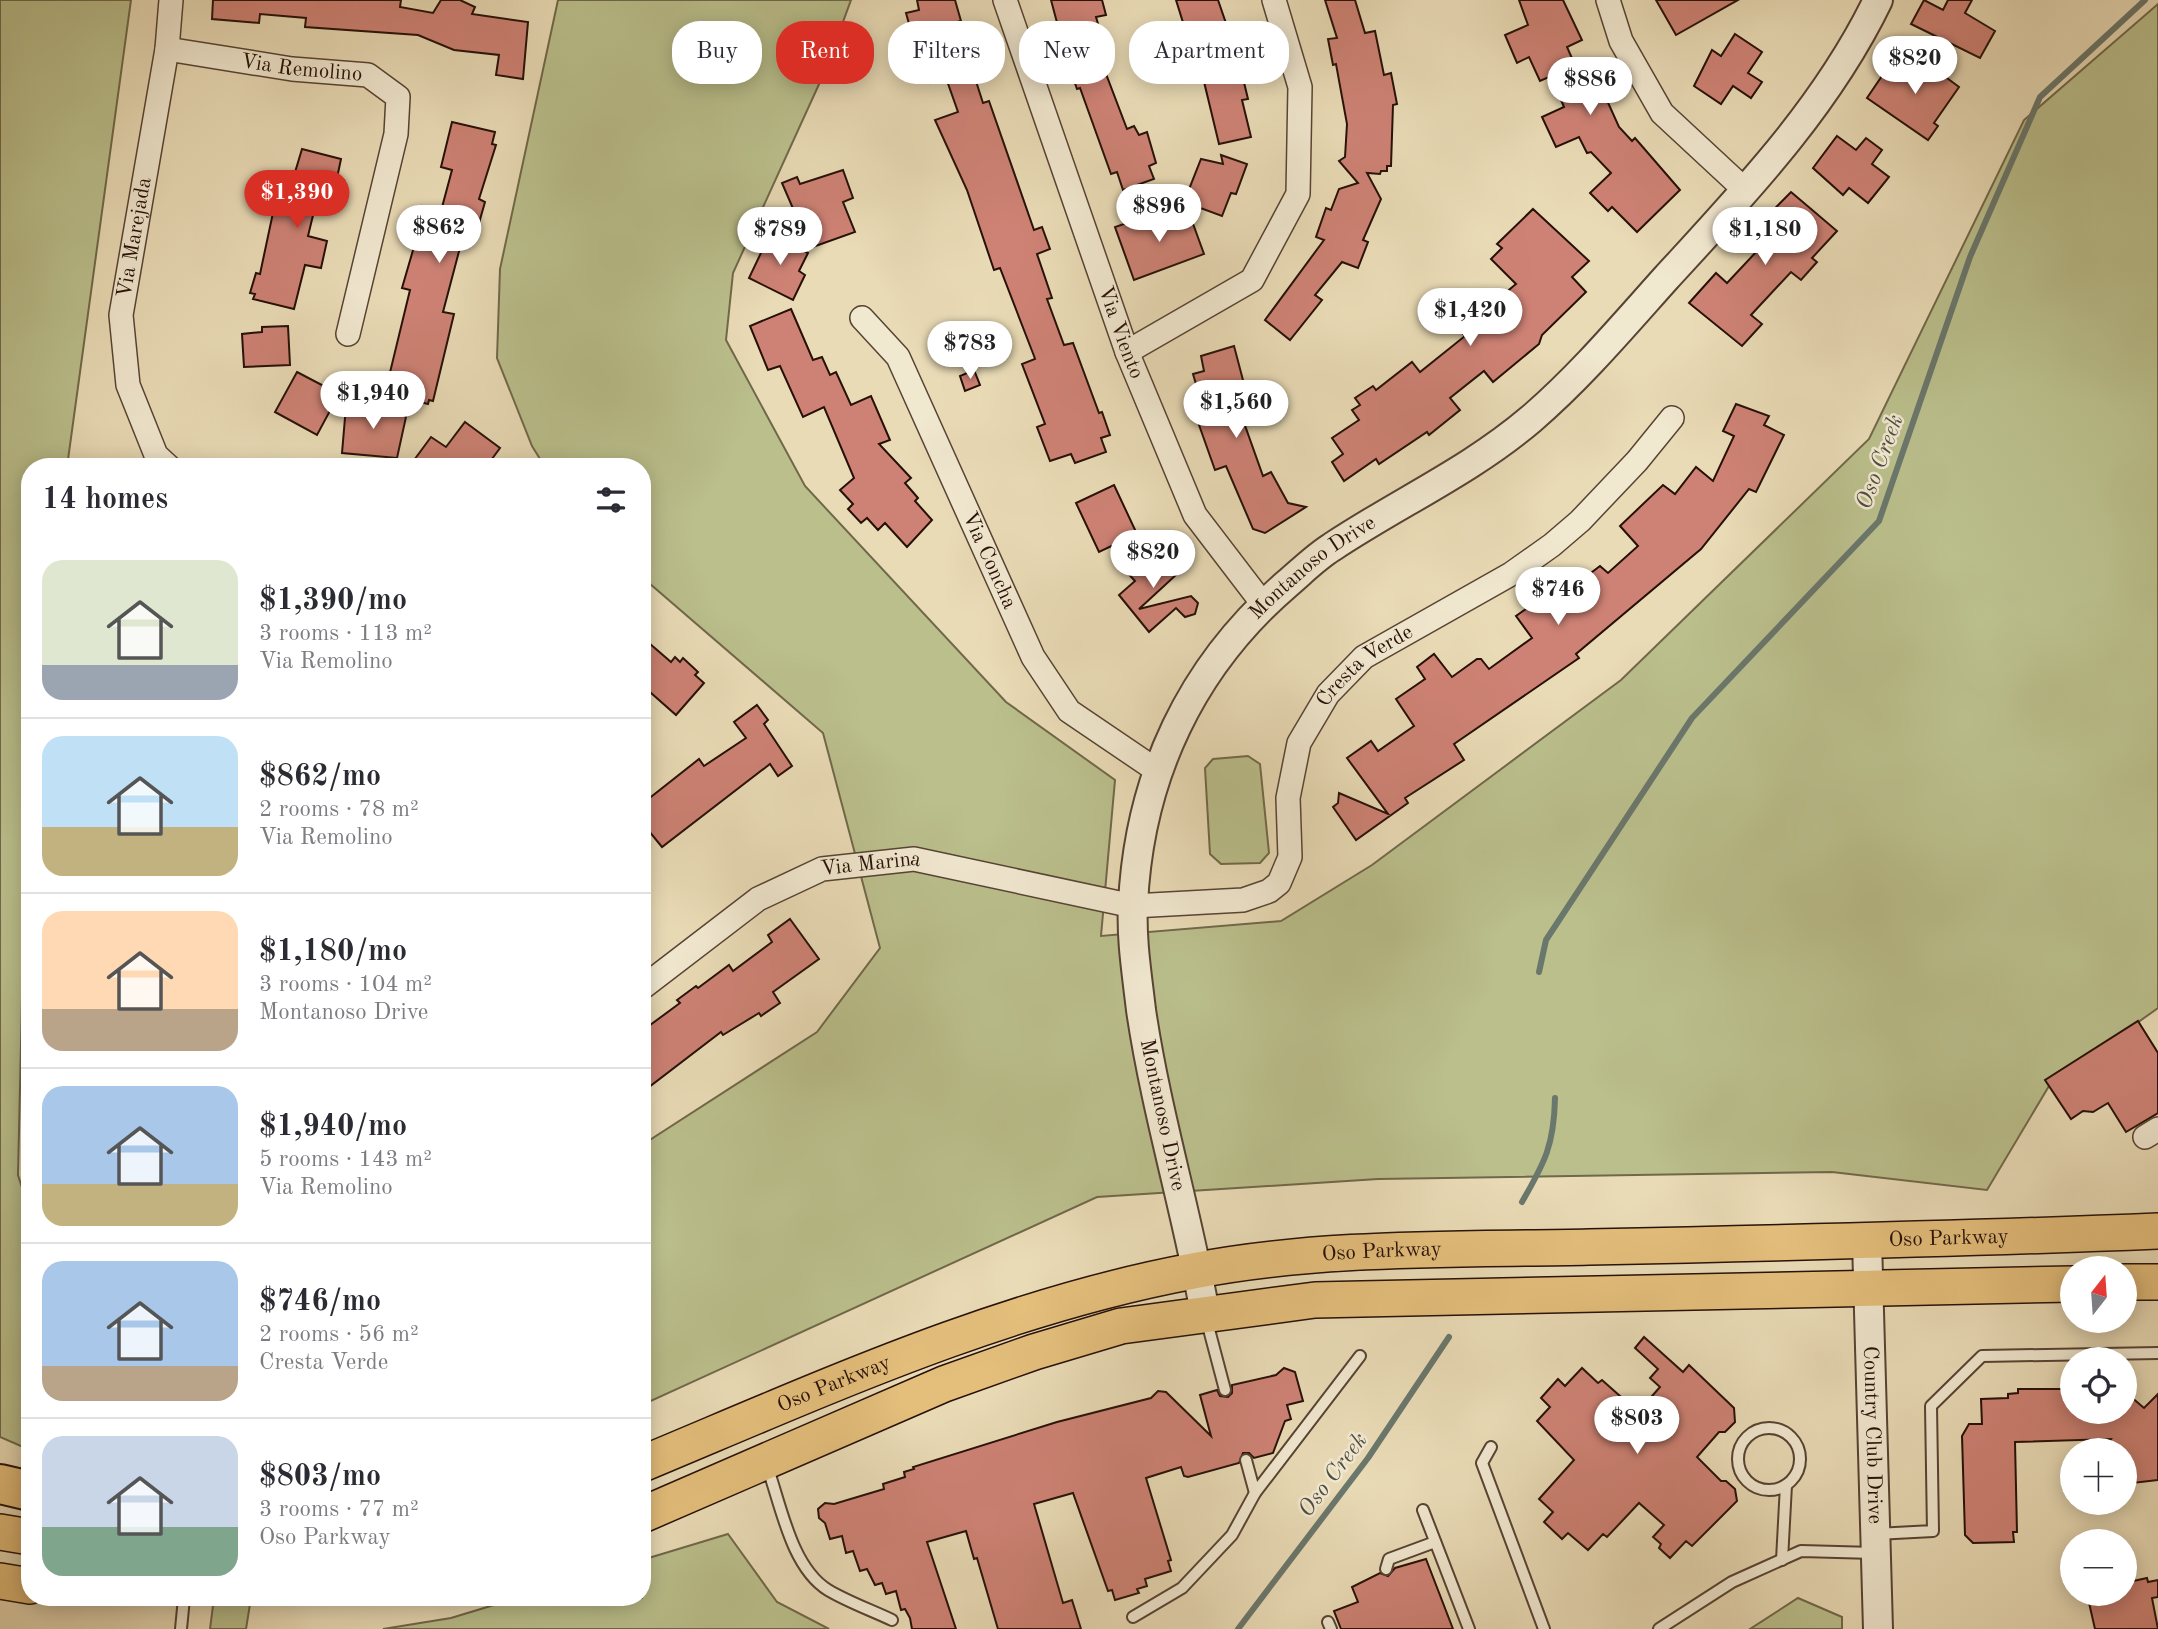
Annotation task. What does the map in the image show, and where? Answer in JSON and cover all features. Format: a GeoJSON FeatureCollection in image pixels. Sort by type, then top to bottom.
{"type":"FeatureCollection","features":[{"type":"Feature","properties":{"kind":"highway"},"geometry":{"type":"LineString","coordinates":[[0,1484],[21,1489]]}},
{"type":"Feature","properties":{"kind":"main road","name":"Oso Parkway"},"geometry":{"type":"LineString","coordinates":[[651,1460],[1041,1306],[1197,1270],[1257,1261],[1387,1251],[1867,1241],[2158,1231]]}},
{"type":"Feature","properties":{"kind":"main road"},"geometry":{"type":"LineString","coordinates":[[2137,1282],[2158,1282]]}},
{"type":"Feature","properties":{"kind":"main road","name":"Oso Parkway"},"geometry":{"type":"LineString","coordinates":[[651,1511],[944,1384],[1034,1352],[1121,1326],[1315,1300],[2060,1283]]}},
{"type":"Feature","properties":{"kind":"main road"},"geometry":{"type":"LineString","coordinates":[[0,1532],[21,1536]]}},
{"type":"Feature","properties":{"kind":"main road"},"geometry":{"type":"LineString","coordinates":[[0,1581],[21,1584]]}},
{"type":"Feature","properties":{"kind":"street","name":"Via Marejada"},"geometry":{"type":"LineString","coordinates":[[159,458],[128,385],[121,315],[167,49],[171,0]]}},
{"type":"Feature","properties":{"kind":"street","name":"Via Viento"},"geometry":{"type":"LineString","coordinates":[[1005,0],[1127,352],[1195,515],[1263,604]]}},
{"type":"Feature","properties":{"kind":"street"},"geometry":{"type":"LineString","coordinates":[[1127,352],[1252,280],[1298,194],[1300,88],[1273,0]]}},
{"type":"Feature","properties":{"kind":"street"},"geometry":{"type":"LineString","coordinates":[[1608,0],[1621,41],[1662,113],[1746,191]]}},
{"type":"Feature","properties":{"kind":"street","name":"Montanoso Drive"},"geometry":{"type":"LineString","coordinates":[[1205,1313],[1145,1039],[1135,966],[1133,906],[1139,853],[1156,770],[1191,696],[1223,651],[1263,604],[1329,549],[1466,469],[1531,419],[1576,377],[1746,191],[1813,109],[1864,30],[1878,0]]}},
{"type":"Feature","properties":{"kind":"street","name":"Via Remolino"},"geometry":{"type":"LineString","coordinates":[[167,49],[292,69],[368,75],[398,97],[396,134],[348,334]]}},
{"type":"Feature","properties":{"kind":"street","name":"Via Concha"},"geometry":{"type":"LineString","coordinates":[[862,318],[898,357],[1033,657],[1069,711],[1156,770]]}},
{"type":"Feature","properties":{"kind":"street","name":"Cresta Verde"},"geometry":{"type":"LineString","coordinates":[[1133,906],[1243,900],[1269,891],[1279,883],[1290,857],[1287,824],[1291,771],[1299,743],[1328,694],[1364,657],[1511,574],[1552,545],[1599,501],[1672,418]]}},
{"type":"Feature","properties":{"kind":"street","name":"Via Marina"},"geometry":{"type":"LineString","coordinates":[[651,981],[758,899],[822,869],[914,859],[1133,906]]}},
{"type":"Feature","properties":{"kind":"street","name":"Country Club Drive"},"geometry":{"type":"LineString","coordinates":[[1867,1241],[1878,1629]]}},
{"type":"Feature","properties":{"kind":"lane"},"geometry":{"type":"LineString","coordinates":[[1205,1313],[1225,1390]]}},
{"type":"Feature","properties":{"kind":"lane"},"geometry":{"type":"LineString","coordinates":[[1659,1629],[1732,1582],[1801,1551],[1876,1543],[1933,1531],[1931,1405],[1982,1356],[2158,1353]]}},
{"type":"Feature","properties":{"kind":"lane"},"geometry":{"type":"LineString","coordinates":[[1133,1617],[1182,1588],[1232,1535],[1255,1493],[1360,1356]]}},
{"type":"Feature","properties":{"kind":"lane"},"geometry":{"type":"LineString","coordinates":[[1782,1560],[1786,1485],[1799,1469],[1799,1449],[1786,1433],[1766,1428],[1756,1431],[1741,1444],[1738,1454],[1742,1474],[1756,1488],[1766,1490],[1786,1485]]}},
{"type":"Feature","properties":{"kind":"lane"},"geometry":{"type":"LineString","coordinates":[[1491,1447],[1482,1463],[1544,1629]]}},
{"type":"Feature","properties":{"kind":"lane"},"geometry":{"type":"LineString","coordinates":[[1246,1460],[1255,1493]]}},
{"type":"Feature","properties":{"kind":"lane"},"geometry":{"type":"LineString","coordinates":[[766,1461],[793,1540],[807,1569],[826,1589],[892,1620]]}},
{"type":"Feature","properties":{"kind":"lane"},"geometry":{"type":"LineString","coordinates":[[1423,1510],[1469,1629]]}},
{"type":"Feature","properties":{"kind":"lane"},"geometry":{"type":"LineString","coordinates":[[1387,1569],[1389,1559],[1435,1542]]}},
{"type":"Feature","properties":{"kind":"lane"},"geometry":{"type":"LineString","coordinates":[[181,1629],[183,1606]]}},
{"type":"Feature","properties":{"kind":"green space"},"geometry":{"type":"Polygon","coordinates":[[[0,0],[131,0],[68,458],[21,458],[21,1044],[18,1175],[21,1184],[21,1446],[0,1437],[0,0]]]}},
{"type":"Feature","properties":{"kind":"green space"},"geometry":{"type":"Polygon","coordinates":[[[558,0],[851,0],[843,21],[776,21],[776,84],[819,84],[733,273],[726,340],[805,486],[1006,702],[1115,780],[1101,936],[1281,921],[1372,865],[1621,680],[1869,439],[2024,120],[2158,4],[2158,1008],[2049,1086],[1987,1190],[1832,1172],[1378,1179],[1097,1197],[651,1401],[651,1139],[817,1032],[880,948],[823,733],[651,585],[651,458],[539,458],[532,446],[497,358],[500,269],[558,0]]]}},
{"type":"Feature","properties":{"kind":"green space"},"geometry":{"type":"Polygon","coordinates":[[[1248,756],[1260,764],[1269,853],[1260,863],[1221,864],[1210,854],[1205,768],[1213,759],[1248,756]]]}},
{"type":"Feature","properties":{"kind":"green space"},"geometry":{"type":"Polygon","coordinates":[[[728,1534],[777,1602],[829,1629],[383,1629],[451,1618],[491,1606],[651,1606],[651,1557],[728,1534]]]}},
{"type":"Feature","properties":{"kind":"green space"},"geometry":{"type":"Polygon","coordinates":[[[1798,1598],[1842,1617],[1842,1629],[1750,1629],[1798,1598]]]}},
{"type":"Feature","properties":{"kind":"green space"},"geometry":{"type":"Polygon","coordinates":[[[213,1606],[250,1606],[246,1629],[210,1629],[213,1606]]]}},
{"type":"Feature","properties":{"kind":"building"},"geometry":{"type":"Polygon","coordinates":[[[213,0],[401,0],[400,7],[433,13],[441,0],[460,0],[475,7],[472,14],[528,22],[523,79],[496,75],[499,55],[454,50],[418,35],[305,27],[306,18],[260,14],[259,23],[212,19],[213,0]]]}},
{"type":"Feature","properties":{"kind":"building"},"geometry":{"type":"Polygon","coordinates":[[[917,0],[955,0],[961,21],[908,21],[906,13],[919,10],[917,0]]]}},
{"type":"Feature","properties":{"kind":"building"},"geometry":{"type":"Polygon","coordinates":[[[1051,0],[1102,0],[1106,15],[1096,17],[1097,21],[1057,21],[1051,0]]]}},
{"type":"Feature","properties":{"kind":"building"},"geometry":{"type":"Polygon","coordinates":[[[1176,0],[1218,0],[1225,21],[1183,21],[1176,0]]]}},
{"type":"Feature","properties":{"kind":"building"},"geometry":{"type":"Polygon","coordinates":[[[1325,0],[1355,0],[1365,33],[1375,31],[1384,75],[1391,73],[1397,104],[1393,105],[1391,166],[1387,166],[1387,171],[1381,171],[1380,174],[1367,173],[1381,199],[1363,240],[1368,242],[1358,268],[1342,262],[1315,295],[1322,300],[1290,340],[1265,320],[1324,240],[1316,237],[1326,208],[1331,210],[1339,189],[1358,183],[1339,161],[1345,157],[1347,124],[1336,64],[1333,65],[1328,39],[1337,38],[1325,0]]]}},
{"type":"Feature","properties":{"kind":"building"},"geometry":{"type":"Polygon","coordinates":[[[1519,0],[1563,0],[1582,40],[1567,47],[1575,65],[1569,68],[1581,96],[1601,87],[1619,127],[1632,141],[1635,138],[1680,190],[1637,232],[1612,207],[1608,211],[1590,193],[1611,173],[1591,152],[1587,153],[1579,137],[1556,147],[1542,117],[1564,107],[1551,76],[1540,81],[1529,57],[1517,63],[1505,35],[1528,25],[1519,0]]]}},
{"type":"Feature","properties":{"kind":"building"},"geometry":{"type":"Polygon","coordinates":[[[1656,0],[1738,0],[1676,35],[1656,0]]]}},
{"type":"Feature","properties":{"kind":"building"},"geometry":{"type":"Polygon","coordinates":[[[1924,0],[1943,10],[1948,0],[1972,0],[1965,13],[1995,31],[1980,58],[1911,24],[1924,0]]]}},
{"type":"Feature","properties":{"kind":"building"},"geometry":{"type":"Polygon","coordinates":[[[1735,34],[1762,52],[1748,73],[1762,82],[1751,98],[1733,86],[1721,104],[1694,86],[1712,50],[1721,56],[1735,34]]]}},
{"type":"Feature","properties":{"kind":"building"},"geometry":{"type":"Polygon","coordinates":[[[1916,55],[1959,87],[1934,123],[1938,126],[1928,140],[1867,98],[1888,67],[1902,76],[1916,55]]]}},
{"type":"Feature","properties":{"kind":"building"},"geometry":{"type":"Polygon","coordinates":[[[948,84],[977,84],[983,103],[989,101],[1034,230],[1042,227],[1050,249],[1037,254],[1052,298],[1047,299],[1064,345],[1073,343],[1099,413],[1102,412],[1110,435],[1101,438],[1106,452],[1075,463],[1071,454],[1050,461],[1037,427],[1045,424],[1022,364],[1035,359],[1034,356],[1000,268],[994,270],[967,190],[935,120],[958,112],[948,84]]]}},
{"type":"Feature","properties":{"kind":"building"},"geometry":{"type":"Polygon","coordinates":[[[1075,84],[1110,84],[1127,129],[1134,126],[1139,135],[1147,132],[1156,163],[1149,166],[1154,179],[1123,190],[1117,172],[1111,174],[1080,88],[1077,89],[1075,84]]]}},
{"type":"Feature","properties":{"kind":"building"},"geometry":{"type":"Polygon","coordinates":[[[1205,84],[1244,84],[1248,99],[1242,100],[1251,137],[1219,144],[1205,84]]]}},
{"type":"Feature","properties":{"kind":"building"},"geometry":{"type":"Polygon","coordinates":[[[452,122],[495,132],[492,144],[496,145],[479,199],[485,202],[479,223],[477,222],[472,242],[462,240],[443,312],[454,314],[433,401],[429,400],[428,404],[385,393],[410,290],[402,288],[418,233],[415,232],[422,206],[441,211],[452,170],[441,167],[452,122]]]}},
{"type":"Feature","properties":{"kind":"building"},"geometry":{"type":"Polygon","coordinates":[[[1837,136],[1856,150],[1866,138],[1882,150],[1872,164],[1889,177],[1868,203],[1849,188],[1843,195],[1813,168],[1837,136]]]}},
{"type":"Feature","properties":{"kind":"building"},"geometry":{"type":"Polygon","coordinates":[[[302,149],[341,159],[337,178],[344,180],[337,208],[316,203],[308,236],[327,241],[321,268],[305,265],[294,309],[253,299],[255,294],[250,293],[256,273],[260,274],[274,208],[284,209],[302,149]]]}},
{"type":"Feature","properties":{"kind":"building"},"geometry":{"type":"Polygon","coordinates":[[[1221,155],[1247,164],[1236,194],[1231,193],[1222,216],[1184,202],[1201,159],[1223,164],[1221,155]]]}},
{"type":"Feature","properties":{"kind":"building"},"geometry":{"type":"Polygon","coordinates":[[[843,170],[853,198],[843,202],[855,232],[810,248],[782,183],[797,177],[800,184],[843,170]]]}},
{"type":"Feature","properties":{"kind":"building"},"geometry":{"type":"Polygon","coordinates":[[[1791,192],[1837,231],[1812,258],[1817,262],[1801,280],[1791,272],[1751,315],[1762,324],[1742,346],[1689,303],[1716,273],[1727,283],[1758,250],[1745,239],[1791,192]]]}},
{"type":"Feature","properties":{"kind":"building"},"geometry":{"type":"Polygon","coordinates":[[[1533,209],[1589,261],[1572,277],[1586,292],[1542,335],[1539,344],[1493,382],[1484,371],[1450,398],[1460,410],[1429,435],[1427,432],[1379,464],[1376,459],[1344,481],[1332,462],[1343,454],[1332,438],[1359,420],[1352,410],[1360,405],[1355,398],[1373,386],[1376,390],[1412,362],[1420,372],[1465,336],[1456,326],[1476,309],[1480,314],[1516,284],[1491,259],[1502,248],[1497,244],[1533,209]]]}},
{"type":"Feature","properties":{"kind":"building"},"geometry":{"type":"Polygon","coordinates":[[[1188,210],[1204,254],[1134,280],[1115,227],[1144,217],[1147,225],[1188,210]]]}},
{"type":"Feature","properties":{"kind":"building"},"geometry":{"type":"Polygon","coordinates":[[[770,234],[808,253],[799,271],[805,275],[793,300],[749,278],[770,234]]]}},
{"type":"Feature","properties":{"kind":"building"},"geometry":{"type":"Polygon","coordinates":[[[791,309],[813,360],[822,357],[830,375],[836,372],[851,405],[871,396],[890,440],[879,444],[911,478],[905,483],[918,498],[915,501],[932,520],[907,547],[885,523],[878,530],[867,518],[861,523],[848,509],[853,504],[840,490],[854,478],[824,407],[803,417],[780,366],[768,370],[750,326],[791,309]]]}},
{"type":"Feature","properties":{"kind":"building"},"geometry":{"type":"Polygon","coordinates":[[[288,326],[290,365],[244,367],[242,334],[262,332],[262,327],[288,326]]]}},
{"type":"Feature","properties":{"kind":"building"},"geometry":{"type":"Polygon","coordinates":[[[1234,346],[1248,399],[1237,403],[1263,476],[1271,472],[1288,503],[1306,507],[1265,533],[1253,529],[1226,466],[1215,470],[1188,394],[1198,391],[1193,374],[1204,371],[1201,356],[1234,346]]]}},
{"type":"Feature","properties":{"kind":"building"},"geometry":{"type":"Polygon","coordinates":[[[974,370],[980,385],[965,391],[960,376],[974,370]]]}},
{"type":"Feature","properties":{"kind":"building"},"geometry":{"type":"Polygon","coordinates":[[[297,372],[339,394],[317,435],[275,412],[297,372]]]}},
{"type":"Feature","properties":{"kind":"building"},"geometry":{"type":"Polygon","coordinates":[[[383,400],[406,417],[397,458],[342,453],[346,406],[381,409],[383,400]]]}},
{"type":"Feature","properties":{"kind":"building"},"geometry":{"type":"Polygon","coordinates":[[[1736,404],[1769,416],[1764,425],[1784,435],[1756,492],[1749,489],[1701,549],[1576,654],[1579,658],[1454,744],[1464,760],[1405,798],[1408,803],[1356,840],[1333,807],[1338,803],[1339,793],[1388,814],[1347,758],[1371,741],[1378,751],[1414,726],[1396,699],[1425,679],[1417,667],[1434,654],[1452,677],[1477,659],[1481,659],[1489,669],[1532,638],[1516,616],[1551,591],[1548,586],[1566,573],[1575,585],[1600,566],[1608,573],[1638,546],[1620,526],[1663,485],[1675,494],[1696,467],[1713,481],[1734,436],[1723,431],[1736,404]]]}},
{"type":"Feature","properties":{"kind":"building"},"geometry":{"type":"Polygon","coordinates":[[[465,422],[500,448],[493,458],[416,458],[431,437],[446,447],[465,422]]]}},
{"type":"Feature","properties":{"kind":"building"},"geometry":{"type":"Polygon","coordinates":[[[1114,485],[1137,534],[1099,552],[1076,503],[1114,485]]]}},
{"type":"Feature","properties":{"kind":"building"},"geometry":{"type":"Polygon","coordinates":[[[1151,546],[1177,574],[1139,609],[1191,596],[1198,603],[1195,614],[1185,617],[1176,608],[1149,632],[1119,595],[1135,581],[1124,569],[1151,546]]]}},
{"type":"Feature","properties":{"kind":"building"},"geometry":{"type":"Polygon","coordinates":[[[651,645],[671,662],[675,657],[680,662],[683,658],[698,672],[695,675],[704,683],[676,715],[651,693],[651,645]]]}},
{"type":"Feature","properties":{"kind":"building"},"geometry":{"type":"Polygon","coordinates":[[[757,705],[768,720],[764,724],[792,766],[778,776],[770,764],[662,847],[651,833],[651,797],[699,759],[704,766],[746,738],[734,722],[757,705]]]}},
{"type":"Feature","properties":{"kind":"building"},"geometry":{"type":"Polygon","coordinates":[[[790,919],[819,959],[773,992],[780,1003],[723,1035],[721,1032],[651,1085],[651,1024],[680,1003],[677,1000],[696,986],[698,988],[729,965],[733,971],[772,942],[768,935],[790,919]]]}},
{"type":"Feature","properties":{"kind":"building"},"geometry":{"type":"Polygon","coordinates":[[[2138,1021],[2158,1053],[2158,1113],[2126,1132],[2108,1103],[2093,1112],[2083,1111],[2071,1119],[2045,1080],[2138,1021]]]}},
{"type":"Feature","properties":{"kind":"building"},"geometry":{"type":"Polygon","coordinates":[[[1644,1337],[1683,1372],[1689,1365],[1734,1408],[1735,1422],[1725,1432],[1719,1432],[1697,1457],[1721,1481],[1726,1481],[1735,1489],[1737,1501],[1692,1546],[1686,1541],[1670,1558],[1659,1548],[1661,1544],[1653,1537],[1664,1525],[1639,1503],[1607,1537],[1603,1534],[1588,1550],[1568,1533],[1562,1539],[1544,1522],[1553,1512],[1539,1499],[1574,1460],[1537,1421],[1550,1407],[1541,1398],[1558,1379],[1565,1386],[1582,1368],[1598,1383],[1602,1380],[1638,1412],[1660,1387],[1650,1378],[1658,1369],[1635,1348],[1644,1337]]]}},
{"type":"Feature","properties":{"kind":"building"},"geometry":{"type":"Polygon","coordinates":[[[1284,1368],[1295,1372],[1303,1401],[1287,1405],[1291,1419],[1285,1421],[1273,1453],[1254,1458],[1249,1453],[1243,1453],[1239,1463],[1188,1477],[1184,1476],[1181,1467],[1146,1478],[1171,1560],[1168,1561],[1171,1571],[1145,1579],[1147,1586],[1137,1589],[1139,1593],[1115,1600],[1112,1590],[1108,1591],[1073,1493],[1034,1504],[1063,1603],[1072,1600],[1081,1629],[998,1629],[966,1531],[927,1542],[956,1629],[912,1629],[905,1609],[901,1610],[896,1591],[886,1594],[882,1583],[875,1585],[867,1569],[860,1571],[853,1551],[846,1553],[842,1536],[830,1539],[825,1523],[819,1518],[818,1509],[825,1503],[834,1504],[884,1489],[883,1484],[905,1477],[904,1472],[914,1469],[913,1467],[1057,1422],[1151,1398],[1158,1391],[1166,1392],[1211,1436],[1200,1395],[1217,1390],[1220,1396],[1228,1397],[1232,1393],[1232,1385],[1276,1375],[1284,1368]]]}},
{"type":"Feature","properties":{"kind":"building"},"geometry":{"type":"Polygon","coordinates":[[[2018,1389],[2060,1389],[2060,1424],[2137,1424],[2137,1402],[2144,1408],[2158,1394],[2158,1480],[2137,1482],[2137,1438],[2060,1438],[2060,1441],[2015,1442],[2017,1532],[2013,1532],[2014,1542],[1973,1543],[1965,1535],[1962,1436],[1969,1424],[1982,1424],[1981,1399],[2008,1398],[2008,1394],[2018,1393],[2018,1389]]]}},
{"type":"Feature","properties":{"kind":"building"},"geometry":{"type":"Polygon","coordinates":[[[1426,1559],[1453,1629],[1341,1629],[1334,1611],[1358,1602],[1352,1587],[1380,1573],[1388,1576],[1395,1568],[1426,1559]]]}},
{"type":"Feature","properties":{"kind":"building"},"geometry":{"type":"Polygon","coordinates":[[[2137,1580],[2158,1580],[2158,1597],[2152,1598],[2158,1629],[2095,1629],[2090,1606],[2137,1606],[2137,1580]]]}},
{"type":"Feature","properties":{"kind":"waterway","name":"Oso Creek"},"geometry":{"type":"LineString","coordinates":[[1539,972],[1546,940],[1692,718],[1879,521],[1970,257],[2040,97],[2145,0]]}},
{"type":"Feature","properties":{"kind":"waterway","name":"Oso Creek"},"geometry":{"type":"LineString","coordinates":[[1522,1202],[1547,1153],[1553,1128],[1555,1098]]}},
{"type":"Feature","properties":{"kind":"waterway","name":"Oso Creek"},"geometry":{"type":"LineString","coordinates":[[1238,1629],[1368,1458],[1449,1337]]}}]}
